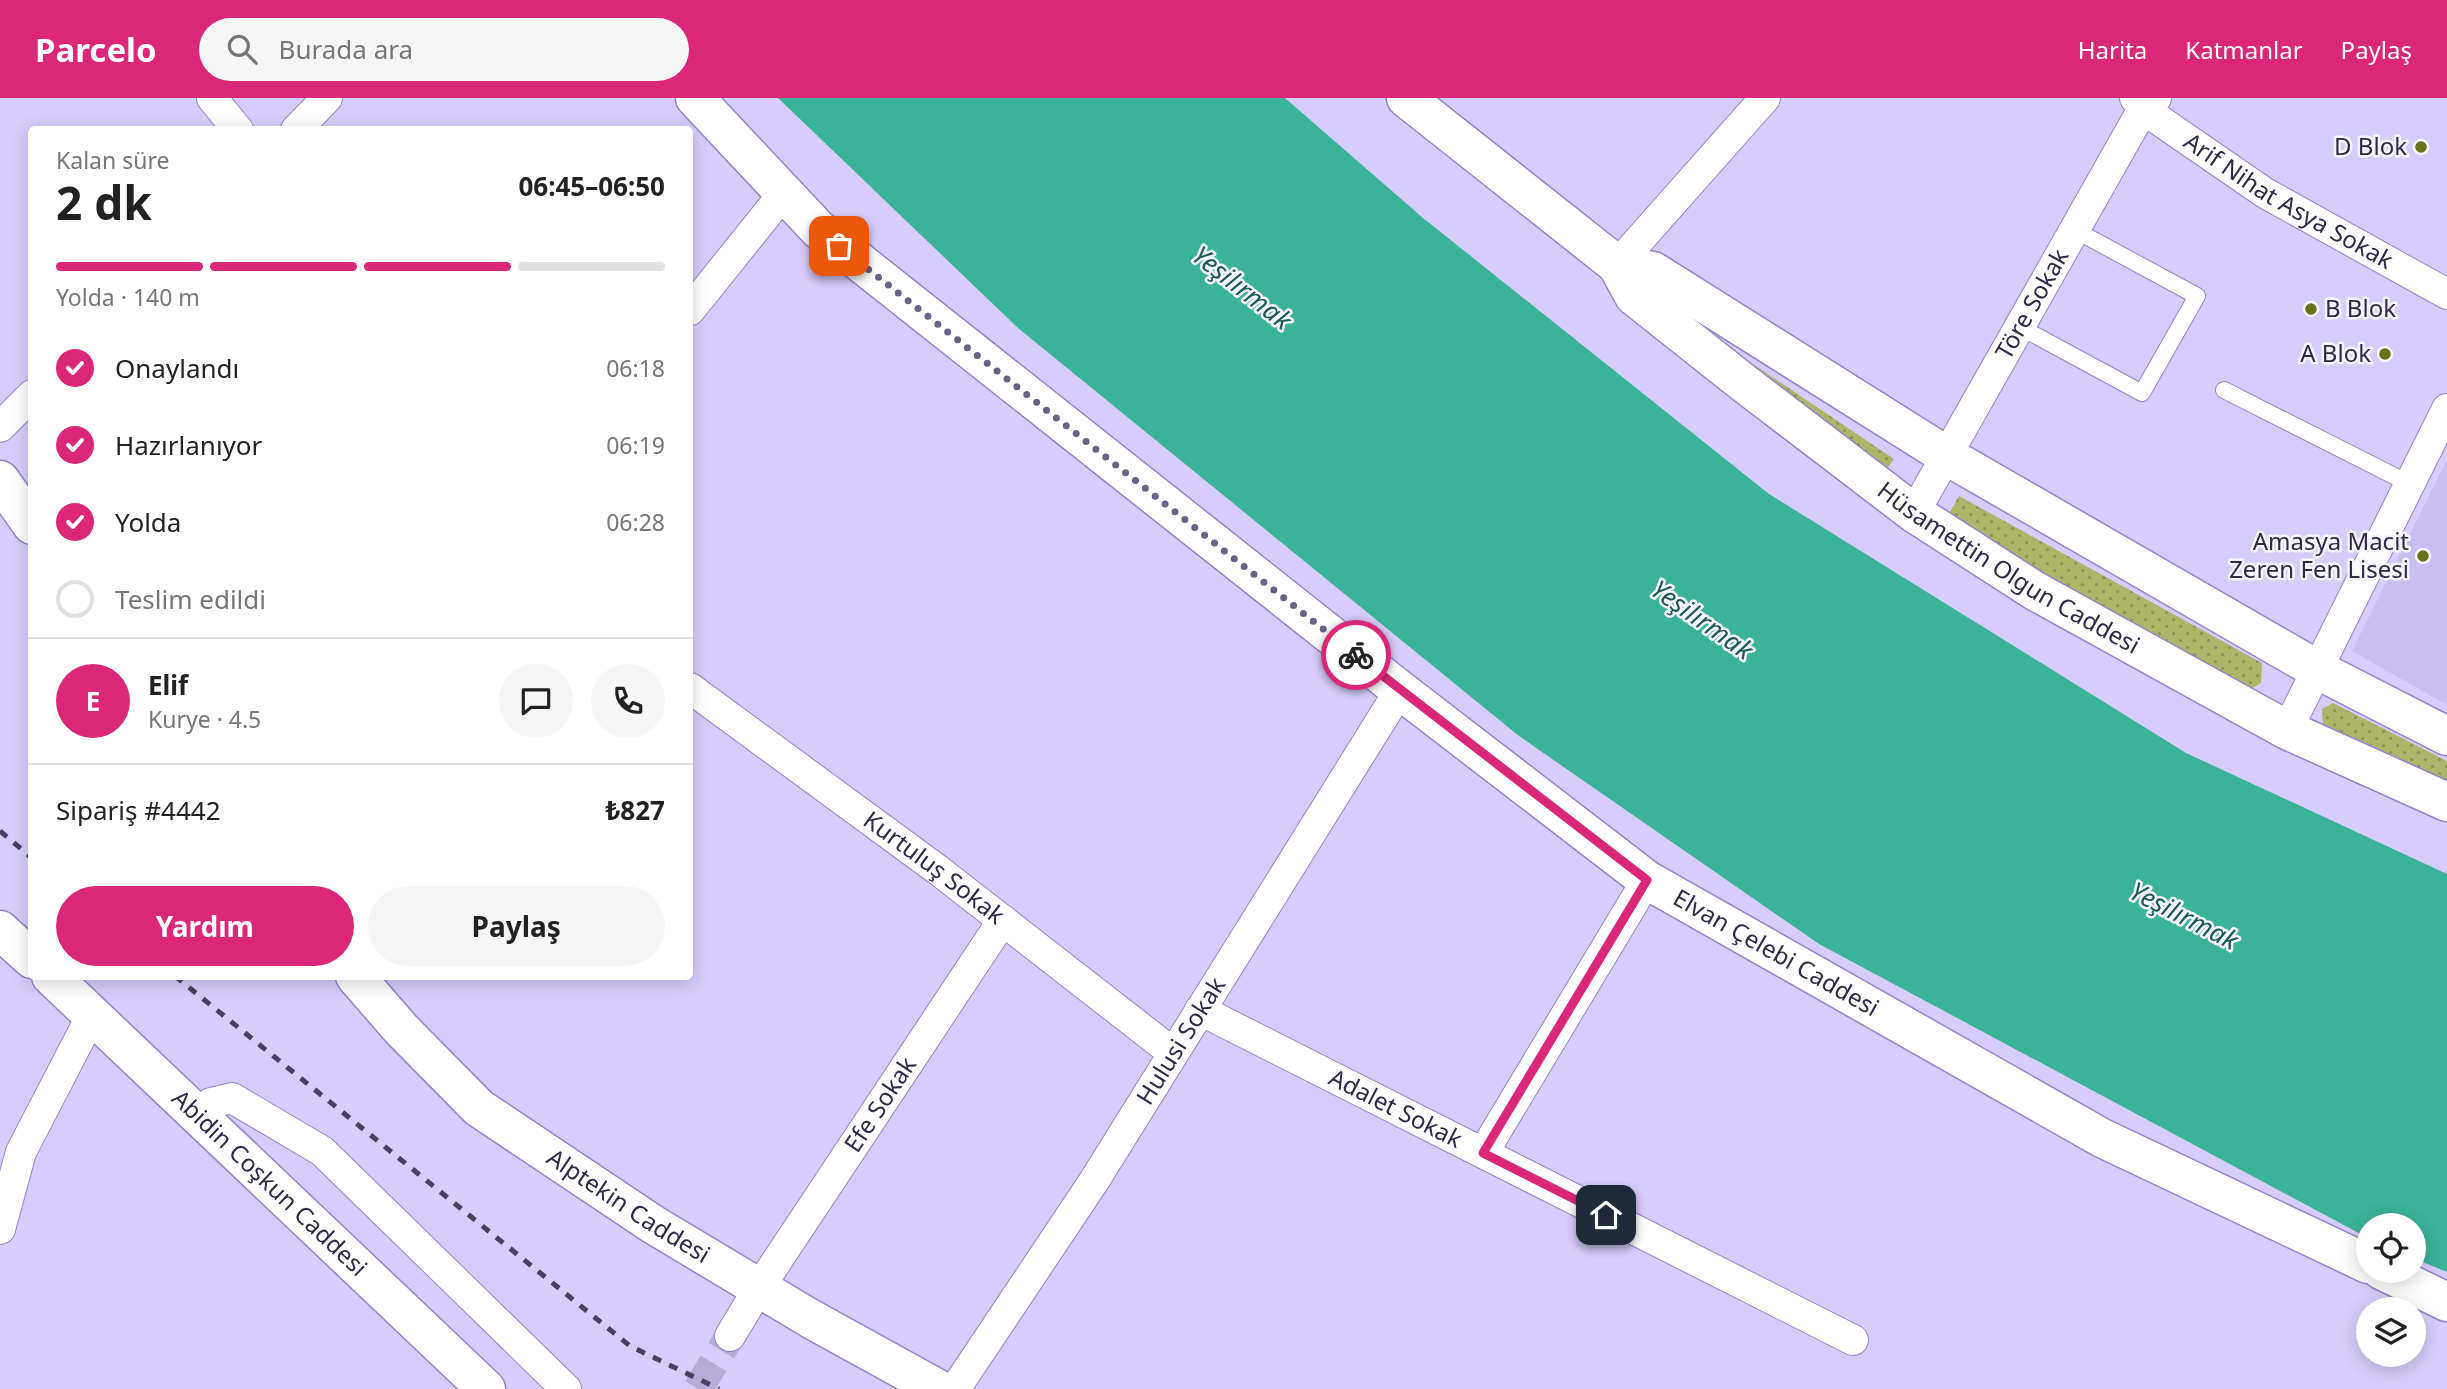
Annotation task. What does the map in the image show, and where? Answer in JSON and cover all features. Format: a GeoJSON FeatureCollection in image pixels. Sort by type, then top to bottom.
{"type":"FeatureCollection","features":[{"type":"Feature","properties":{"kind":"street"},"geometry":{"type":"LineString","coordinates":[[212,98],[236,126]]}},
{"type":"Feature","properties":{"kind":"street"},"geometry":{"type":"LineString","coordinates":[[300,126],[327,98]]}},
{"type":"Feature","properties":{"kind":"street","name":"Elvan Çelebi Caddesi"},"geometry":{"type":"LineString","coordinates":[[695,98],[818,229],[1400,690],[1647,880],[2102,1138],[2356,1258]]}},
{"type":"Feature","properties":{"kind":"street","name":"Hüsamettin Olgun Caddesi"},"geometry":{"type":"LineString","coordinates":[[1406,98],[1617,265],[1634,296],[1914,513],[2035,591],[2287,730],[2447,802]]}},
{"type":"Feature","properties":{"kind":"street"},"geometry":{"type":"LineString","coordinates":[[1617,265],[1765,98]]}},
{"type":"Feature","properties":{"kind":"street","name":"Töre Sokak"},"geometry":{"type":"LineString","coordinates":[[1914,513],[2076,230],[2145,102]]}},
{"type":"Feature","properties":{"kind":"street","name":"Arif Nihat Asya Sokak"},"geometry":{"type":"LineString","coordinates":[[2145,102],[2265,193],[2447,295]]}},
{"type":"Feature","properties":{"kind":"street"},"geometry":{"type":"LineString","coordinates":[[693,306],[784,193]]}},
{"type":"Feature","properties":{"kind":"street","name":"Hüsamettin Olgun Caddesi"},"geometry":{"type":"LineString","coordinates":[[1617,265],[1653,271],[1948,456],[2318,670],[2447,736]]}},
{"type":"Feature","properties":{"kind":"street"},"geometry":{"type":"LineString","coordinates":[[0,427],[28,399]]}},
{"type":"Feature","properties":{"kind":"street"},"geometry":{"type":"LineString","coordinates":[[2287,730],[2447,409]]}},
{"type":"Feature","properties":{"kind":"street"},"geometry":{"type":"LineString","coordinates":[[0,480],[28,519]]}},
{"type":"Feature","properties":{"kind":"street","name":"Kurtuluş Sokak"},"geometry":{"type":"LineString","coordinates":[[693,690],[938,870],[1173,1054]]}},
{"type":"Feature","properties":{"kind":"street","name":"Hulusi Sokak"},"geometry":{"type":"LineString","coordinates":[[955,1389],[1094,1181],[1400,690]]}},
{"type":"Feature","properties":{"kind":"street"},"geometry":{"type":"LineString","coordinates":[[1483,1153],[1647,880]]}},
{"type":"Feature","properties":{"kind":"street","name":"Efe Sokak"},"geometry":{"type":"LineString","coordinates":[[730,1336],[1003,920]]}},
{"type":"Feature","properties":{"kind":"street"},"geometry":{"type":"LineString","coordinates":[[0,930],[28,955]]}},
{"type":"Feature","properties":{"kind":"street","name":"Abidin Coşkun Caddesi"},"geometry":{"type":"LineString","coordinates":[[55,980],[486,1389]]}},
{"type":"Feature","properties":{"kind":"street","name":"Alptekin Caddesi"},"geometry":{"type":"LineString","coordinates":[[359,980],[479,1108],[654,1226],[811,1319],[938,1389]]}},
{"type":"Feature","properties":{"kind":"street","name":"Adalet Sokak"},"geometry":{"type":"LineString","coordinates":[[1200,1010],[1853,1340]]}},
{"type":"Feature","properties":{"kind":"street"},"geometry":{"type":"LineString","coordinates":[[0,1229],[21,1152],[92,1015]]}},
{"type":"Feature","properties":{"kind":"street"},"geometry":{"type":"LineString","coordinates":[[195,1115],[211,1103],[232,1098],[322,1152],[566,1389]]}},
{"type":"Feature","properties":{"kind":"street"},"geometry":{"type":"LineString","coordinates":[[2408,1283],[2447,1302]]}},
{"type":"Feature","properties":{"kind":"lane"},"geometry":{"type":"LineString","coordinates":[[2020,327],[2143,393],[2197,296],[2076,230]]}},
{"type":"Feature","properties":{"kind":"lane"},"geometry":{"type":"LineString","coordinates":[[2224,390],[2410,484]]}},
{"type":"Feature","properties":{"kind":"shaded area"},"geometry":{"type":"Polygon","coordinates":[[[1658,300],[1894,459],[1882,475],[1658,300]]]}},
{"type":"Feature","properties":{"kind":"shaded area","name":"Amasya Macit Zeren Fen Lisesi"},"geometry":{"type":"Polygon","coordinates":[[[2447,460],[2447,705],[2352,651],[2447,460]]]}},
{"type":"Feature","properties":{"kind":"shaded area"},"geometry":{"type":"Polygon","coordinates":[[[1959,496],[2262,663],[2261,683],[2248,691],[1947,517],[1959,496]]]}},
{"type":"Feature","properties":{"kind":"shaded area"},"geometry":{"type":"Polygon","coordinates":[[[2333,703],[2447,761],[2447,780],[2323,724],[2322,709],[2333,703]]]}},
{"type":"Feature","properties":{"kind":"water","name":"Yeşilırmak"},"geometry":{"type":"Polygon","coordinates":[[[778,98],[1285,98],[1423,218],[1769,494],[2186,753],[2447,874],[2447,1272],[2426,1263],[2426,1213],[2356,1213],[2356,1232],[1819,944],[1519,736],[1018,328],[778,98]]]}},
{"type":"Feature","properties":{"kind":"tunnel"},"geometry":{"type":"LineString","coordinates":[[698,1389],[730,1336]]}},
{"type":"Feature","properties":{"kind":"railway"},"geometry":{"type":"LineString","coordinates":[[0,831],[28,855]]}},
{"type":"Feature","properties":{"kind":"railway"},"geometry":{"type":"LineString","coordinates":[[180,980],[630,1346],[719,1389]]}},
{"type":"Feature","properties":{"kind":"way so far"},"geometry":{"type":"LineString","coordinates":[[839,246],[1356,655]]}},
{"type":"Feature","properties":{"kind":"place","name":"D Blok"},"geometry":{"type":"Point","coordinates":[2421,147]}},
{"type":"Feature","properties":{"kind":"place","name":"B Blok"},"geometry":{"type":"Point","coordinates":[2311,309]}},
{"type":"Feature","properties":{"kind":"place","name":"A Blok"},"geometry":{"type":"Point","coordinates":[2385,354]}},
{"type":"Feature","properties":{"kind":"place","name":"Amasya Macit Zeren Fen Lisesi"},"geometry":{"type":"Point","coordinates":[2423,556]}},
{"type":"Feature","properties":{"kind":"route"},"geometry":{"type":"LineString","coordinates":[[1356,655],[1647,880],[1483,1153],[1606,1215]]}}]}
